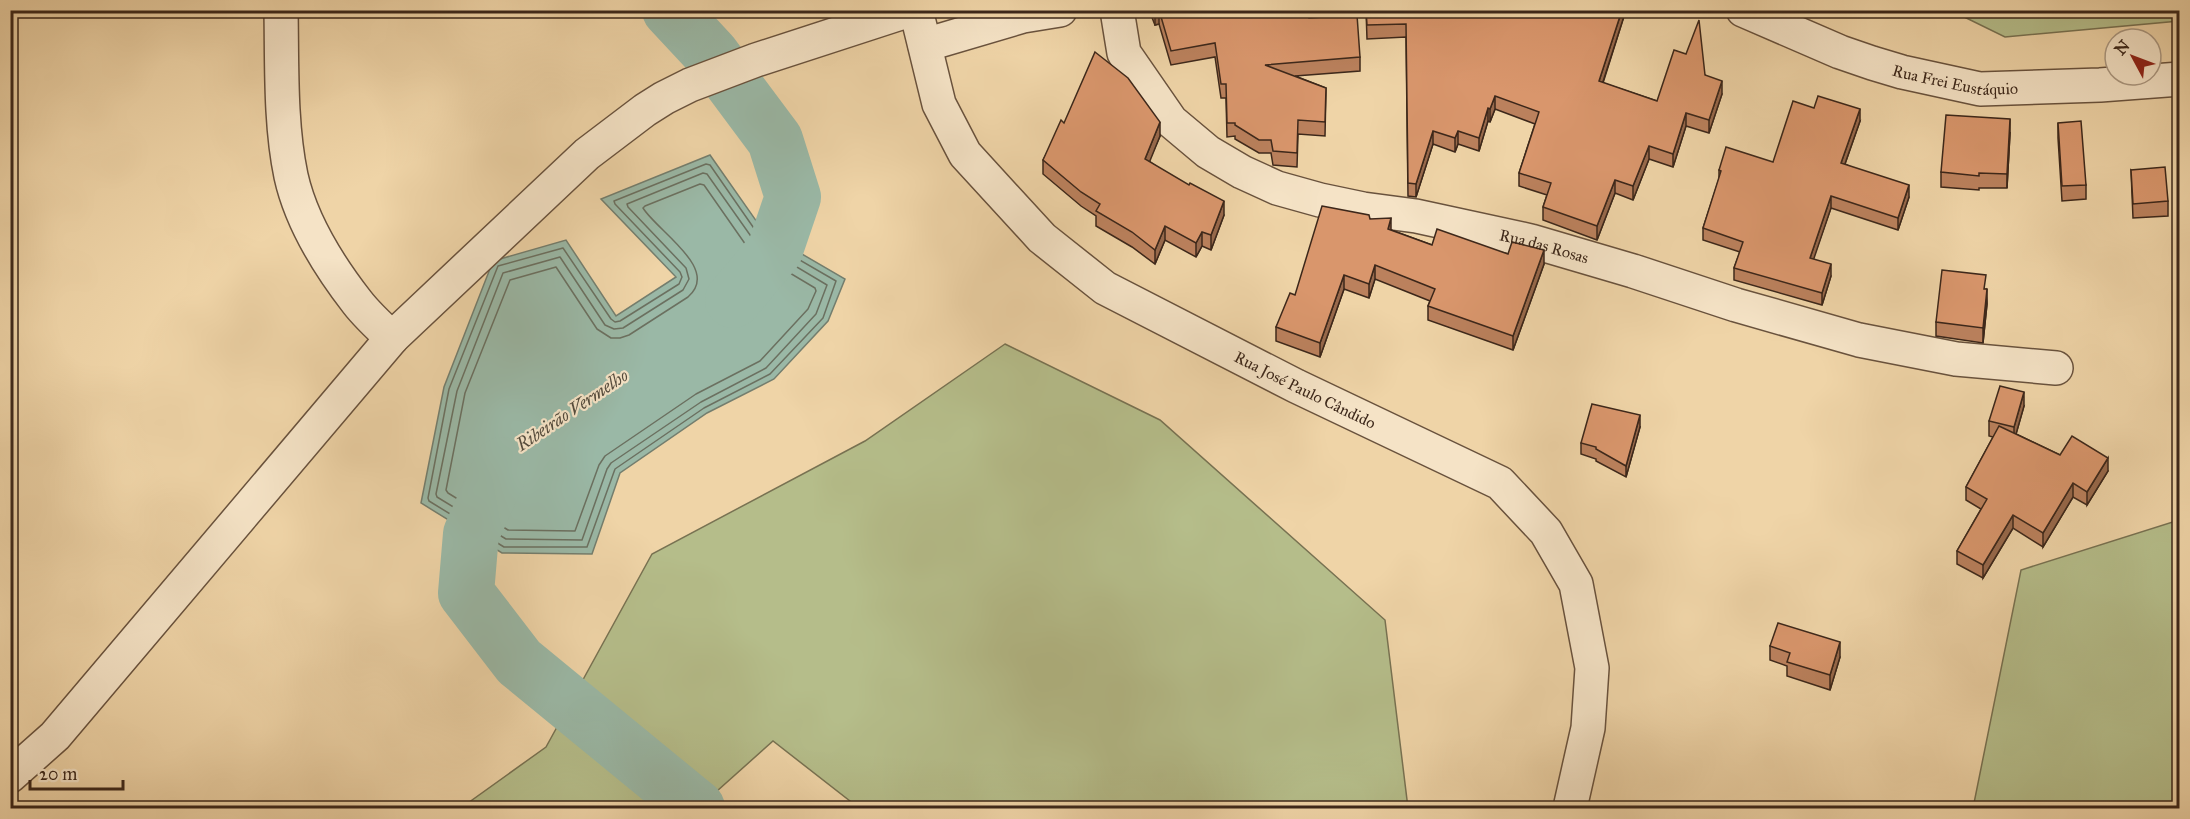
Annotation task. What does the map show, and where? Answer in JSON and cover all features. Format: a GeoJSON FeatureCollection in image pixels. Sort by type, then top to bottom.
{"type":"FeatureCollection","features":[{"type":"Feature","properties":{"kind":"street"},"geometry":{"type":"LineString","coordinates":[[281,10],[286,133],[295,188],[307,221],[338,275],[358,304],[392,338]]}},
{"type":"Feature","properties":{"kind":"street"},"geometry":{"type":"LineString","coordinates":[[10,776],[55,736],[392,338],[587,154],[664,98],[690,85],[756,60],[910,10]]}},
{"type":"Feature","properties":{"kind":"street","name":"Rua José Paulo Cândido"},"geometry":{"type":"LineString","coordinates":[[916,10],[939,104],[965,154],[1042,238],[1105,288],[1296,386],[1500,483],[1546,532],[1576,584],[1592,668],[1588,728],[1570,808]]}},
{"type":"Feature","properties":{"kind":"street"},"geometry":{"type":"LineString","coordinates":[[925,45],[1023,13],[1060,10]]}},
{"type":"Feature","properties":{"kind":"street","name":"Rua das Rosas"},"geometry":{"type":"LineString","coordinates":[[1117,10],[1124,53],[1171,121],[1208,152],[1242,172],[1277,188],[1363,209],[1416,216],[1532,241],[1736,305],[1858,340],[1956,360],[2055,368]]}},
{"type":"Feature","properties":{"kind":"street","name":"Rua Frei Eustáquio"},"geometry":{"type":"LineString","coordinates":[[1743,10],[1861,59],[1902,72],[1980,89],[2100,85],[2180,79]]}},
{"type":"Feature","properties":{"kind":"green space"},"geometry":{"type":"Polygon","coordinates":[[[2179,10],[2179,21],[2005,37],[1952,11],[2179,10]]]}},
{"type":"Feature","properties":{"kind":"green space"},"geometry":{"type":"Polygon","coordinates":[[[1005,344],[1160,420],[1385,620],[1408,808],[859,808],[773,741],[698,808],[461,808],[546,747],[652,554],[865,441],[1005,344]]]}},
{"type":"Feature","properties":{"kind":"green space"},"geometry":{"type":"Polygon","coordinates":[[[2179,520],[2179,808],[1973,808],[2021,570],[2179,520]]]}},
{"type":"Feature","properties":{"kind":"water"},"geometry":{"type":"Polygon","coordinates":[[[710,155],[764,232],[845,279],[828,321],[774,379],[707,413],[620,473],[592,554],[502,553],[421,503],[444,387],[493,261],[566,240],[616,316],[676,277],[601,199],[710,155]]]}},
{"type":"Feature","properties":{"kind":"building"},"geometry":{"type":"Polygon","coordinates":[[[1159,10],[1308,10],[1309,18],[1357,15],[1360,57],[1265,65],[1326,88],[1325,122],[1298,120],[1297,153],[1273,151],[1271,140],[1259,140],[1235,123],[1227,123],[1226,84],[1221,84],[1215,43],[1171,51],[1159,10]]]}},
{"type":"Feature","properties":{"kind":"building"},"geometry":{"type":"Polygon","coordinates":[[[1366,10],[1622,10],[1599,81],[1657,101],[1674,50],[1686,54],[1699,20],[1705,75],[1722,81],[1709,120],[1686,113],[1673,154],[1649,146],[1633,186],[1615,180],[1597,226],[1543,207],[1551,183],[1519,173],[1539,112],[1495,96],[1490,109],[1488,108],[1479,138],[1458,131],[1455,138],[1433,131],[1416,184],[1408,183],[1406,24],[1367,25],[1366,10]]]}},
{"type":"Feature","properties":{"kind":"building"},"geometry":{"type":"Polygon","coordinates":[[[1095,52],[1128,78],[1160,122],[1145,159],[1189,185],[1190,183],[1224,201],[1211,235],[1202,232],[1196,243],[1165,226],[1155,250],[1132,232],[1096,211],[1100,204],[1081,192],[1043,160],[1061,120],[1064,123],[1095,52]]]}},
{"type":"Feature","properties":{"kind":"building"},"geometry":{"type":"Polygon","coordinates":[[[1818,96],[1860,109],[1841,163],[1909,185],[1898,218],[1831,196],[1810,258],[1831,264],[1822,293],[1734,268],[1743,242],[1703,228],[1726,147],[1773,162],[1793,101],[1814,108],[1818,96]]]}},
{"type":"Feature","properties":{"kind":"building"},"geometry":{"type":"Polygon","coordinates":[[[1946,115],[2010,119],[2007,174],[1979,173],[1979,176],[1941,172],[1946,115]]]}},
{"type":"Feature","properties":{"kind":"building"},"geometry":{"type":"Polygon","coordinates":[[[2081,121],[2086,185],[2062,186],[2058,123],[2081,121]]]}},
{"type":"Feature","properties":{"kind":"building"},"geometry":{"type":"Polygon","coordinates":[[[2165,167],[2168,201],[2133,204],[2131,170],[2165,167]]]}},
{"type":"Feature","properties":{"kind":"building"},"geometry":{"type":"Polygon","coordinates":[[[1322,206],[1369,215],[1370,219],[1391,218],[1388,229],[1432,245],[1437,229],[1508,254],[1512,242],[1544,250],[1513,336],[1428,306],[1435,289],[1375,265],[1369,284],[1344,275],[1320,343],[1276,327],[1290,293],[1295,295],[1322,206]]]}},
{"type":"Feature","properties":{"kind":"building"},"geometry":{"type":"Polygon","coordinates":[[[1942,270],[1986,275],[1983,328],[1936,322],[1942,270]]]}},
{"type":"Feature","properties":{"kind":"building"},"geometry":{"type":"Polygon","coordinates":[[[2000,386],[2024,392],[2014,427],[1989,421],[2000,386]]]}},
{"type":"Feature","properties":{"kind":"building"},"geometry":{"type":"Polygon","coordinates":[[[1592,404],[1640,415],[1626,466],[1596,447],[1581,443],[1592,404]]]}},
{"type":"Feature","properties":{"kind":"building"},"geometry":{"type":"Polygon","coordinates":[[[1999,426],[2060,455],[2072,436],[2108,458],[2087,492],[2073,483],[2043,533],[2013,515],[1983,565],[1957,551],[1987,499],[1966,487],[1999,426]]]}},
{"type":"Feature","properties":{"kind":"building"},"geometry":{"type":"Polygon","coordinates":[[[1778,623],[1840,642],[1830,675],[1787,662],[1790,653],[1770,646],[1778,623]]]}},
{"type":"Feature","properties":{"kind":"waterway","name":"Ribeirão Vermelho"},"geometry":{"type":"LineString","coordinates":[[670,10],[711,54],[775,140],[793,197],[775,250],[733,300]]}},
{"type":"Feature","properties":{"kind":"waterway","name":"Ribeirão Vermelho"},"geometry":{"type":"LineString","coordinates":[[502,465],[471,534],[466,593],[519,662],[697,808]]}}]}
